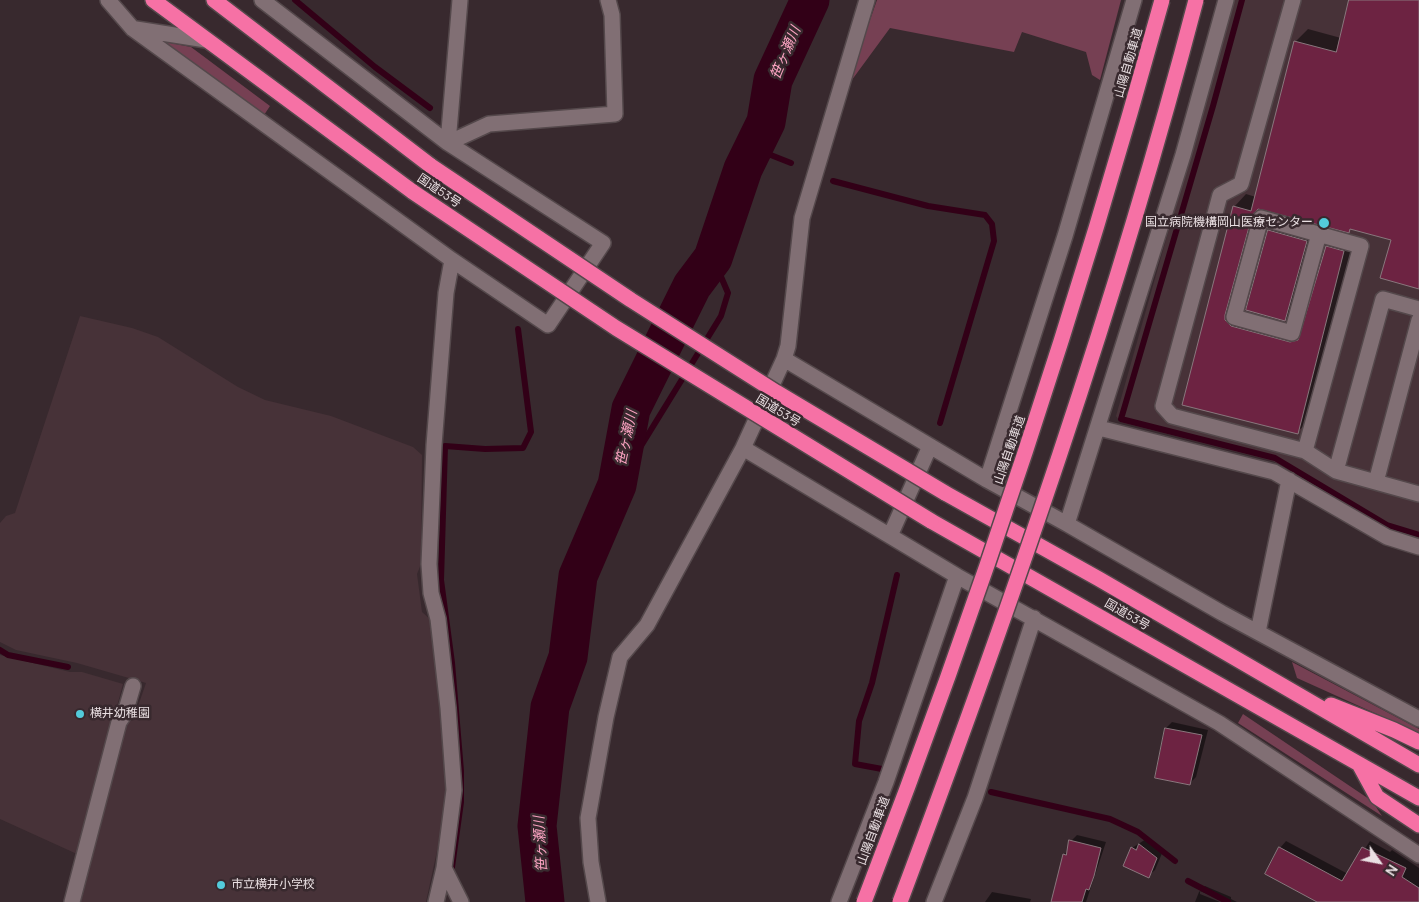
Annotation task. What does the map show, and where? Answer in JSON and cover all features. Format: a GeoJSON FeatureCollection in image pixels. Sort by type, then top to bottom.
{"type":"FeatureCollection","features":[{"type":"Feature","properties":{"kind":"highway","name":"国道53号"},"geometry":{"type":"LineString","coordinates":[[153,0],[413,192],[616,328],[931,521],[1419,798]]}},
{"type":"Feature","properties":{"kind":"highway","name":"国道53号"},"geometry":{"type":"LineString","coordinates":[[214,0],[431,166],[639,306],[776,392],[946,494],[1419,764]]}},
{"type":"Feature","properties":{"kind":"highway","name":"山陽自動車道"},"geometry":{"type":"LineString","coordinates":[[864,902],[973,606],[1039,412],[1096,227],[1162,0]]}},
{"type":"Feature","properties":{"kind":"highway"},"geometry":{"type":"LineString","coordinates":[[900,902],[1001,622],[1070,422],[1177,74],[1196,0]]}},
{"type":"Feature","properties":{"kind":"highway"},"geometry":{"type":"LineString","coordinates":[[1286,687],[1394,730],[1419,742]]}},
{"type":"Feature","properties":{"kind":"highway"},"geometry":{"type":"LineString","coordinates":[[1359,764],[1377,796],[1419,825]]}},
{"type":"Feature","properties":{"kind":"street"},"geometry":{"type":"LineString","coordinates":[[108,0],[133,29],[452,260],[548,325],[603,242],[448,143],[262,0]]}},
{"type":"Feature","properties":{"kind":"street"},"geometry":{"type":"LineString","coordinates":[[448,143],[460,0]]}},
{"type":"Feature","properties":{"kind":"street"},"geometry":{"type":"LineString","coordinates":[[448,143],[489,124],[615,114],[612,16],[608,0]]}},
{"type":"Feature","properties":{"kind":"street"},"geometry":{"type":"LineString","coordinates":[[598,902],[591,862],[588,818],[604,726],[620,657],[647,625],[743,448],[784,358],[788,346],[802,218],[867,0]]}},
{"type":"Feature","properties":{"kind":"street"},"geometry":{"type":"LineString","coordinates":[[987,480],[1065,236],[1134,0]]}},
{"type":"Feature","properties":{"kind":"street"},"geometry":{"type":"LineString","coordinates":[[1068,524],[1183,155],[1226,0]]}},
{"type":"Feature","properties":{"kind":"street"},"geometry":{"type":"LineString","coordinates":[[1293,0],[1240,184],[1220,195],[1163,406],[1172,416],[1307,445],[1336,471],[1419,494]]}},
{"type":"Feature","properties":{"kind":"street"},"geometry":{"type":"LineString","coordinates":[[133,29],[206,40]]}},
{"type":"Feature","properties":{"kind":"street"},"geometry":{"type":"LineString","coordinates":[[1307,445],[1361,246],[1319,234],[1261,218],[1234,317],[1292,333],[1319,234]]}},
{"type":"Feature","properties":{"kind":"street"},"geometry":{"type":"LineString","coordinates":[[436,902],[444,868],[454,790],[448,708],[438,619],[431,593],[429,564],[434,446],[446,293],[452,260]]}},
{"type":"Feature","properties":{"kind":"street"},"geometry":{"type":"LineString","coordinates":[[1336,471],[1383,300],[1419,309]]}},
{"type":"Feature","properties":{"kind":"street"},"geometry":{"type":"LineString","coordinates":[[1376,482],[1419,320]]}},
{"type":"Feature","properties":{"kind":"street"},"geometry":{"type":"LineString","coordinates":[[784,358],[987,480],[1258,632],[1419,719]]}},
{"type":"Feature","properties":{"kind":"street"},"geometry":{"type":"LineString","coordinates":[[1099,428],[1274,472],[1387,537],[1419,547]]}},
{"type":"Feature","properties":{"kind":"street"},"geometry":{"type":"LineString","coordinates":[[890,536],[930,446]]}},
{"type":"Feature","properties":{"kind":"street"},"geometry":{"type":"LineString","coordinates":[[743,448],[957,576],[1219,723],[1419,855]]}},
{"type":"Feature","properties":{"kind":"street"},"geometry":{"type":"LineString","coordinates":[[1258,632],[1289,480]]}},
{"type":"Feature","properties":{"kind":"street"},"geometry":{"type":"LineString","coordinates":[[839,902],[886,782],[957,576]]}},
{"type":"Feature","properties":{"kind":"street"},"geometry":{"type":"LineString","coordinates":[[934,902],[975,798],[1034,618]]}},
{"type":"Feature","properties":{"kind":"street"},"geometry":{"type":"LineString","coordinates":[[72,902],[119,722],[126,713],[133,686]]}},
{"type":"Feature","properties":{"kind":"street"},"geometry":{"type":"LineString","coordinates":[[444,868],[461,902]]}},
{"type":"Feature","properties":{"kind":"shaded area"},"geometry":{"type":"Polygon","coordinates":[[[877,0],[1121,0],[1100,80],[1092,75],[1086,52],[1022,32],[1014,52],[890,28],[846,88],[877,0]]]}},
{"type":"Feature","properties":{"kind":"shaded area"},"geometry":{"type":"Polygon","coordinates":[[[1234,0],[1419,0],[1419,539],[1384,527],[1273,461],[1120,422],[1116,416],[1234,0]]]}},
{"type":"Feature","properties":{"kind":"shaded area"},"geometry":{"type":"Polygon","coordinates":[[[160,41],[191,47],[270,106],[262,118],[160,41]]]}},
{"type":"Feature","properties":{"kind":"shaded area"},"geometry":{"type":"Polygon","coordinates":[[[80,316],[132,328],[158,337],[238,387],[265,400],[331,416],[413,447],[422,455],[421,564],[417,574],[422,612],[431,620],[444,736],[447,791],[440,837],[426,902],[81,902],[127,722],[135,715],[146,683],[77,663],[16,650],[0,642],[0,523],[6,516],[15,513],[80,316]]]}},
{"type":"Feature","properties":{"kind":"shaded area"},"geometry":{"type":"Polygon","coordinates":[[[0,655],[70,672],[82,672],[123,684],[77,854],[0,819],[0,655]]]}},
{"type":"Feature","properties":{"kind":"shaded area"},"geometry":{"type":"Polygon","coordinates":[[[1292,662],[1419,729],[1419,733],[1297,678],[1292,662]]]}},
{"type":"Feature","properties":{"kind":"shaded area"},"geometry":{"type":"Polygon","coordinates":[[[1243,714],[1372,801],[1382,816],[1238,723],[1243,714]]]}},
{"type":"Feature","properties":{"kind":"building","name":"国立病院機構岡山医療センター"},"geometry":{"type":"Polygon","coordinates":[[[1349,0],[1419,0],[1419,289],[1380,278],[1391,240],[1350,229],[1349,233],[1258,209],[1252,216],[1225,315],[1225,320],[1231,326],[1290,342],[1298,340],[1326,246],[1344,251],[1298,434],[1182,405],[1233,206],[1251,211],[1294,41],[1336,52],[1349,0]]]}},
{"type":"Feature","properties":{"kind":"building"},"geometry":{"type":"Polygon","coordinates":[[[1268,230],[1307,241],[1285,321],[1246,310],[1268,230]]]}},
{"type":"Feature","properties":{"kind":"building"},"geometry":{"type":"Polygon","coordinates":[[[1165,728],[1202,735],[1190,785],[1155,778],[1165,728]]]}},
{"type":"Feature","properties":{"kind":"building"},"geometry":{"type":"Polygon","coordinates":[[[1069,840],[1101,848],[1094,876],[1089,890],[1086,889],[1082,902],[1051,902],[1063,854],[1066,855],[1069,840]]]}},
{"type":"Feature","properties":{"kind":"building"},"geometry":{"type":"Polygon","coordinates":[[[1139,844],[1157,858],[1149,878],[1123,866],[1131,847],[1136,850],[1139,844]]]}},
{"type":"Feature","properties":{"kind":"building"},"geometry":{"type":"Polygon","coordinates":[[[1279,847],[1342,881],[1362,847],[1406,868],[1402,877],[1419,888],[1419,902],[1317,902],[1265,874],[1279,847]]]}},
{"type":"Feature","properties":{"kind":"waterway"},"geometry":{"type":"LineString","coordinates":[[295,0],[375,67],[430,108]]}},
{"type":"Feature","properties":{"kind":"waterway","name":"笹ヶ瀬川"},"geometry":{"type":"LineString","coordinates":[[545,902],[537,826],[550,707],[568,657],[578,576],[617,485],[631,409],[692,286],[713,258],[743,169],[766,122],[773,80],[810,0]]}},
{"type":"Feature","properties":{"kind":"waterway"},"geometry":{"type":"LineString","coordinates":[[1242,0],[1213,106],[1121,419],[1275,458],[1387,525],[1419,535]]}},
{"type":"Feature","properties":{"kind":"waterway"},"geometry":{"type":"LineString","coordinates":[[753,148],[791,163]]}},
{"type":"Feature","properties":{"kind":"waterway"},"geometry":{"type":"LineString","coordinates":[[833,181],[928,206],[985,215],[992,224],[994,241],[940,423]]}},
{"type":"Feature","properties":{"kind":"waterway"},"geometry":{"type":"LineString","coordinates":[[617,485],[721,316],[728,293],[713,258]]}},
{"type":"Feature","properties":{"kind":"waterway"},"geometry":{"type":"LineString","coordinates":[[452,867],[461,802],[461,771],[452,663],[441,580],[445,446],[485,449],[523,448],[531,432],[518,329]]}},
{"type":"Feature","properties":{"kind":"waterway"},"geometry":{"type":"LineString","coordinates":[[882,769],[855,764],[859,721],[872,683],[897,575]]}},
{"type":"Feature","properties":{"kind":"waterway"},"geometry":{"type":"LineString","coordinates":[[0,650],[8,655],[68,667]]}},
{"type":"Feature","properties":{"kind":"waterway"},"geometry":{"type":"LineString","coordinates":[[991,792],[1110,819],[1138,832],[1175,861]]}},
{"type":"Feature","properties":{"kind":"waterway"},"geometry":{"type":"LineString","coordinates":[[1188,881],[1228,902]]}},
{"type":"Feature","properties":{"kind":"place","name":"国立病院機構岡山医療センター"},"geometry":{"type":"Point","coordinates":[1324,223]}},
{"type":"Feature","properties":{"kind":"place","name":"横井幼稚園"},"geometry":{"type":"Point","coordinates":[80,714]}},
{"type":"Feature","properties":{"kind":"place","name":"市立横井小学校"},"geometry":{"type":"Point","coordinates":[221,885]}}]}
